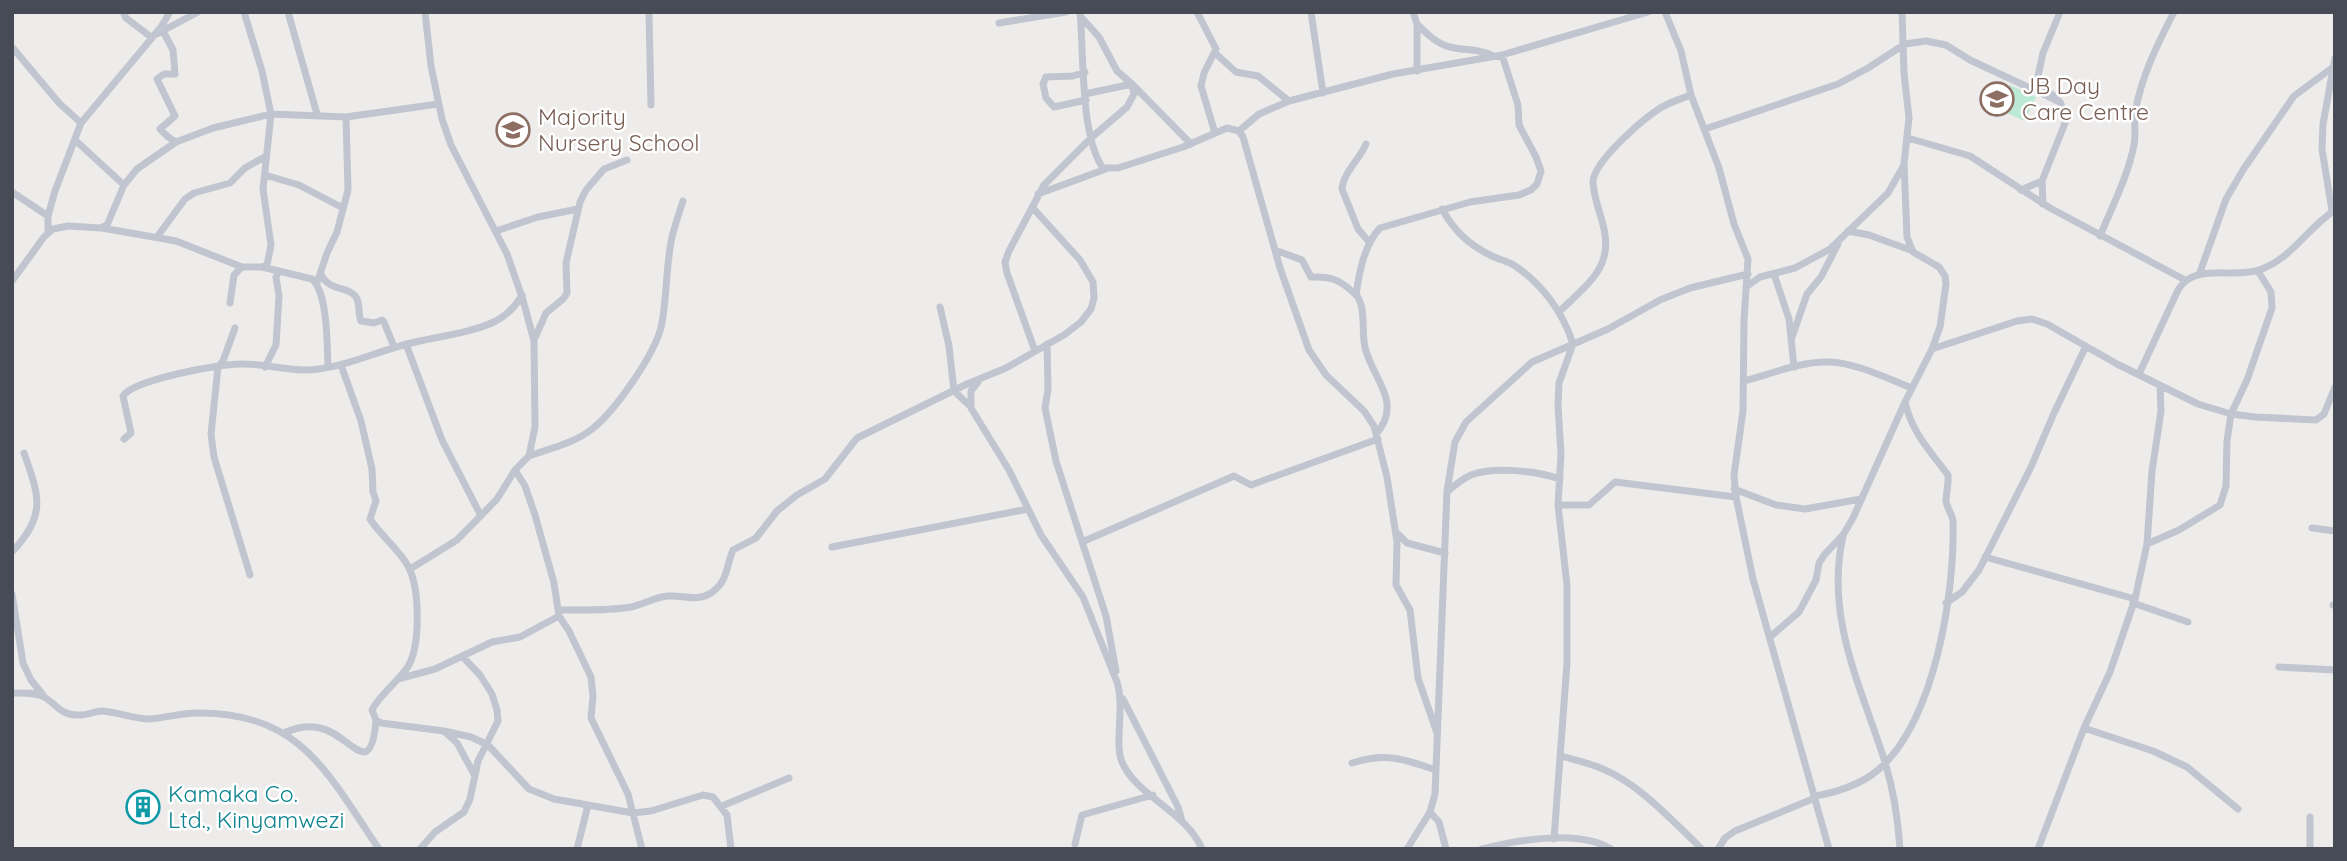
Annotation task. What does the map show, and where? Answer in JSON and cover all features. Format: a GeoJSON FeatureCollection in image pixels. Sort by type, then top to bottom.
{"type":"FeatureCollection","features":[{"type":"Feature","properties":{"kind":"street"},"geometry":{"type":"LineString","coordinates":[[122,12],[151,37]]}},
{"type":"Feature","properties":{"kind":"street"},"geometry":{"type":"LineString","coordinates":[[48,232],[48,216],[81,123],[170,12]]}},
{"type":"Feature","properties":{"kind":"street"},"geometry":{"type":"LineString","coordinates":[[151,37],[198,12]]}},
{"type":"Feature","properties":{"kind":"street"},"geometry":{"type":"LineString","coordinates":[[244,12],[262,71],[271,114],[264,194],[271,245],[267,265],[262,267]]}},
{"type":"Feature","properties":{"kind":"street"},"geometry":{"type":"LineString","coordinates":[[288,12],[317,114]]}},
{"type":"Feature","properties":{"kind":"street"},"geometry":{"type":"LineString","coordinates":[[425,12],[438,104],[452,145],[496,231],[522,295],[534,341],[535,427],[529,456]]}},
{"type":"Feature","properties":{"kind":"street"},"geometry":{"type":"LineString","coordinates":[[649,12],[651,105]]}},
{"type":"Feature","properties":{"kind":"street"},"geometry":{"type":"LineString","coordinates":[[999,23],[1066,12]]}},
{"type":"Feature","properties":{"kind":"street"},"geometry":{"type":"LineString","coordinates":[[1197,12],[1215,44],[1215,53],[1201,86],[1215,133]]}},
{"type":"Feature","properties":{"kind":"street"},"geometry":{"type":"LineString","coordinates":[[1311,12],[1323,93]]}},
{"type":"Feature","properties":{"kind":"street"},"geometry":{"type":"LineString","coordinates":[[1413,12],[1416,24],[1417,71]]}},
{"type":"Feature","properties":{"kind":"street"},"geometry":{"type":"LineString","coordinates":[[1238,131],[1259,114],[1289,101],[1393,74],[1502,55],[1648,12]]}},
{"type":"Feature","properties":{"kind":"street"},"geometry":{"type":"LineString","coordinates":[[1902,12],[1909,118],[1905,164],[1907,237],[1913,252]]}},
{"type":"Feature","properties":{"kind":"street"},"geometry":{"type":"LineString","coordinates":[[2043,204],[2042,181],[2067,118],[2060,102],[2038,76],[2043,54],[2060,12]]}},
{"type":"Feature","properties":{"kind":"street"},"geometry":{"type":"LineString","coordinates":[[2100,236],[2134,144],[2135,113],[2144,79],[2174,12]]}},
{"type":"Feature","properties":{"kind":"street"},"geometry":{"type":"LineString","coordinates":[[1668,13],[1681,51],[1691,95],[1719,168],[1734,224],[1748,259],[1744,411],[1734,475],[1735,493],[1753,579],[1829,849]]}},
{"type":"Feature","properties":{"kind":"street"},"geometry":{"type":"LineString","coordinates":[[1080,14],[1091,138],[1096,155],[1103,168],[1107,169]]}},
{"type":"Feature","properties":{"kind":"street"},"geometry":{"type":"LineString","coordinates":[[1080,14],[1099,37],[1116,71],[1191,144]]}},
{"type":"Feature","properties":{"kind":"street"},"geometry":{"type":"LineString","coordinates":[[1416,24],[1448,47],[1477,50],[1492,56]]}},
{"type":"Feature","properties":{"kind":"street"},"geometry":{"type":"LineString","coordinates":[[163,31],[173,50],[175,74],[164,74],[157,79],[175,116],[160,129],[176,142]]}},
{"type":"Feature","properties":{"kind":"street"},"geometry":{"type":"LineString","coordinates":[[1705,129],[1838,84],[1905,44],[1926,41],[1946,46],[2060,102]]}},
{"type":"Feature","properties":{"kind":"street"},"geometry":{"type":"LineString","coordinates":[[12,47],[59,103],[81,123]]}},
{"type":"Feature","properties":{"kind":"street"},"geometry":{"type":"LineString","coordinates":[[1215,53],[1236,72],[1258,76],[1289,101]]}},
{"type":"Feature","properties":{"kind":"street"},"geometry":{"type":"LineString","coordinates":[[1356,295],[1359,272],[1376,231],[1384,226],[1442,209],[1519,195],[1531,190],[1540,177],[1541,171],[1536,158],[1518,125],[1518,105],[1502,55]]}},
{"type":"Feature","properties":{"kind":"street"},"geometry":{"type":"LineString","coordinates":[[2139,374],[2185,280],[2199,275],[2258,271],[2292,250],[2321,219],[2334,210],[2322,149],[2324,116],[2335,58]]}},
{"type":"Feature","properties":{"kind":"street"},"geometry":{"type":"LineString","coordinates":[[2199,275],[2226,200],[2243,170],[2294,96],[2332,68]]}},
{"type":"Feature","properties":{"kind":"street"},"geometry":{"type":"LineString","coordinates":[[1084,72],[1073,76],[1046,77],[1043,84],[1046,98],[1054,107],[1132,84]]}},
{"type":"Feature","properties":{"kind":"street"},"geometry":{"type":"LineString","coordinates":[[1035,351],[1005,261],[1038,194],[1054,174],[1131,103],[1134,94],[1132,84]]}},
{"type":"Feature","properties":{"kind":"street"},"geometry":{"type":"LineString","coordinates":[[1560,312],[1597,272],[1604,259],[1604,224],[1593,184],[1601,164],[1637,125],[1665,105],[1691,95]]}},
{"type":"Feature","properties":{"kind":"street"},"geometry":{"type":"LineString","coordinates":[[101,228],[111,216],[124,185],[137,169],[176,142],[213,128],[271,114],[346,117],[438,104]]}},
{"type":"Feature","properties":{"kind":"street"},"geometry":{"type":"LineString","coordinates":[[328,367],[323,307],[317,284],[348,190],[346,117]]}},
{"type":"Feature","properties":{"kind":"street"},"geometry":{"type":"LineString","coordinates":[[1038,194],[1107,169],[1118,168],[1191,144],[1227,128],[1238,131],[1243,137],[1275,250],[1309,350],[1315,362],[1364,411],[1377,436],[1387,477],[1395,532],[1398,560],[1396,585],[1410,610],[1418,678],[1437,733]]}},
{"type":"Feature","properties":{"kind":"street"},"geometry":{"type":"LineString","coordinates":[[1908,138],[1970,156],[2043,204],[2185,280]]}},
{"type":"Feature","properties":{"kind":"street"},"geometry":{"type":"LineString","coordinates":[[75,140],[124,185]]}},
{"type":"Feature","properties":{"kind":"street"},"geometry":{"type":"LineString","coordinates":[[1366,144],[1360,158],[1342,183],[1342,189],[1358,229],[1370,243]]}},
{"type":"Feature","properties":{"kind":"street"},"geometry":{"type":"LineString","coordinates":[[1084,177],[1092,169],[1096,155]]}},
{"type":"Feature","properties":{"kind":"street"},"geometry":{"type":"LineString","coordinates":[[157,237],[185,199],[194,193],[230,183],[245,168],[266,156]]}},
{"type":"Feature","properties":{"kind":"street"},"geometry":{"type":"LineString","coordinates":[[534,341],[546,313],[567,293],[566,262],[578,209],[586,190],[604,169],[627,160]]}},
{"type":"Feature","properties":{"kind":"street"},"geometry":{"type":"LineString","coordinates":[[1746,287],[1760,277],[1814,260],[1830,249],[1888,193],[1905,164]]}},
{"type":"Feature","properties":{"kind":"street"},"geometry":{"type":"LineString","coordinates":[[265,175],[299,185],[344,208]]}},
{"type":"Feature","properties":{"kind":"street"},"geometry":{"type":"LineString","coordinates":[[2021,190],[2042,181]]}},
{"type":"Feature","properties":{"kind":"street"},"geometry":{"type":"LineString","coordinates":[[12,192],[48,216]]}},
{"type":"Feature","properties":{"kind":"street"},"geometry":{"type":"LineString","coordinates":[[410,569],[457,540],[497,499],[515,470],[529,456],[589,431],[620,398],[647,361],[657,340],[662,322],[672,239],[683,201]]}},
{"type":"Feature","properties":{"kind":"street"},"geometry":{"type":"LineString","coordinates":[[398,679],[435,669],[492,642],[520,637],[559,613],[604,611],[666,597],[703,597],[722,582],[733,550],[756,538],[777,511],[797,495],[825,479],[857,438],[980,380],[1035,351],[1081,322],[1091,309],[1093,282],[1080,260],[1032,207]]}},
{"type":"Feature","properties":{"kind":"street"},"geometry":{"type":"LineString","coordinates":[[496,231],[538,217],[578,209]]}},
{"type":"Feature","properties":{"kind":"street"},"geometry":{"type":"LineString","coordinates":[[1442,209],[1472,246],[1511,264],[1530,279],[1560,312],[1573,344],[1559,383],[1558,505],[1567,585],[1567,663],[1554,839]]}},
{"type":"Feature","properties":{"kind":"street"},"geometry":{"type":"LineString","coordinates":[[12,281],[48,232],[68,226],[101,228],[176,241],[242,267],[262,267],[307,277],[317,284]]}},
{"type":"Feature","properties":{"kind":"street"},"geometry":{"type":"LineString","coordinates":[[1770,637],[1799,612],[1816,580],[1819,563],[1843,535],[1940,327],[1946,284],[1945,276],[1939,267],[1913,252],[1869,235],[1848,231]]}},
{"type":"Feature","properties":{"kind":"street"},"geometry":{"type":"LineString","coordinates":[[1791,340],[1807,294],[1821,277],[1841,238]]}},
{"type":"Feature","properties":{"kind":"street"},"geometry":{"type":"LineString","coordinates":[[1082,542],[1234,477],[1251,485],[1351,451],[1377,436],[1387,414],[1387,401],[1364,345],[1360,302],[1356,295],[1334,278],[1311,277],[1302,260],[1275,250]]}},
{"type":"Feature","properties":{"kind":"street"},"geometry":{"type":"LineString","coordinates":[[230,303],[234,275],[242,267]]}},
{"type":"Feature","properties":{"kind":"street"},"geometry":{"type":"LineString","coordinates":[[2147,544],[2179,530],[2220,505],[2226,486],[2227,441],[2231,414],[2247,380],[2272,308],[2270,292],[2258,271]]}},
{"type":"Feature","properties":{"kind":"street"},"geometry":{"type":"LineString","coordinates":[[265,366],[276,345],[278,272]]}},
{"type":"Feature","properties":{"kind":"street"},"geometry":{"type":"LineString","coordinates":[[321,274],[326,283],[357,298],[361,321],[374,323],[382,320],[394,347]]}},
{"type":"Feature","properties":{"kind":"street"},"geometry":{"type":"LineString","coordinates":[[1407,849],[1430,812],[1436,794],[1447,491],[1455,442],[1466,422],[1532,362],[1608,329],[1660,300],[1690,288],[1748,274]]}},
{"type":"Feature","properties":{"kind":"street"},"geometry":{"type":"LineString","coordinates":[[1774,274],[1783,298],[1794,367]]}},
{"type":"Feature","properties":{"kind":"street"},"geometry":{"type":"LineString","coordinates":[[124,439],[131,433],[123,401],[124,393],[140,384],[238,364],[309,370],[341,365],[394,347],[494,322],[514,307],[522,295]]}},
{"type":"Feature","properties":{"kind":"street"},"geometry":{"type":"LineString","coordinates":[[940,307],[949,346],[954,390],[971,408],[1055,558],[1083,597],[1121,695],[1183,821]]}},
{"type":"Feature","properties":{"kind":"street"},"geometry":{"type":"LineString","coordinates":[[1932,349],[2017,321],[2032,319],[2047,324],[2160,386],[2198,404],[2231,414],[2316,420],[2324,414],[2335,387]]}},
{"type":"Feature","properties":{"kind":"street"},"geometry":{"type":"LineString","coordinates":[[235,328],[223,361],[218,367],[211,434],[214,457],[250,575]]}},
{"type":"Feature","properties":{"kind":"street"},"geometry":{"type":"LineString","coordinates":[[406,344],[442,440],[481,516]]}},
{"type":"Feature","properties":{"kind":"street"},"geometry":{"type":"LineString","coordinates":[[1047,344],[1048,389],[1045,408],[1056,461],[1106,616],[1117,682]]}},
{"type":"Feature","properties":{"kind":"street"},"geometry":{"type":"LineString","coordinates":[[1946,603],[1962,592],[1979,569],[2031,467],[2086,346]]}},
{"type":"Feature","properties":{"kind":"street"},"geometry":{"type":"LineString","coordinates":[[1744,382],[1794,367],[1829,362],[1851,365],[1912,388]]}},
{"type":"Feature","properties":{"kind":"street"},"geometry":{"type":"LineString","coordinates":[[283,733],[301,726],[321,728],[332,732],[360,752],[371,749],[376,720],[372,710],[409,666],[417,630],[410,569],[370,519],[376,501],[372,469],[361,421],[341,365]]}},
{"type":"Feature","properties":{"kind":"street"},"geometry":{"type":"LineString","coordinates":[[971,408],[971,391],[980,380]]}},
{"type":"Feature","properties":{"kind":"street"},"geometry":{"type":"LineString","coordinates":[[2038,849],[2084,728],[2110,672],[2134,601],[2147,544],[2152,471],[2161,411],[2160,386]]}},
{"type":"Feature","properties":{"kind":"street"},"geometry":{"type":"LineString","coordinates":[[1721,848],[1725,838],[1735,831],[1815,797],[1830,794],[1877,771],[1905,739],[1919,710],[1936,663],[1952,564],[1953,518],[1946,503],[1948,475],[1924,447],[1908,418],[1905,402]]}},
{"type":"Feature","properties":{"kind":"street"},"geometry":{"type":"LineString","coordinates":[[12,558],[35,521],[37,502],[32,474],[24,453]]}},
{"type":"Feature","properties":{"kind":"street"},"geometry":{"type":"LineString","coordinates":[[515,470],[525,485],[535,515],[559,613],[591,677],[591,718],[628,794],[642,849]]}},
{"type":"Feature","properties":{"kind":"street"},"geometry":{"type":"LineString","coordinates":[[1447,491],[1462,479],[1484,471],[1544,473],[1560,479]]}},
{"type":"Feature","properties":{"kind":"street"},"geometry":{"type":"LineString","coordinates":[[1558,505],[1588,505],[1615,482],[1735,493],[1776,505],[1805,509],[1861,499]]}},
{"type":"Feature","properties":{"kind":"street"},"geometry":{"type":"LineString","coordinates":[[832,547],[1028,509]]}},
{"type":"Feature","properties":{"kind":"street"},"geometry":{"type":"LineString","coordinates":[[2312,528],[2335,531]]}},
{"type":"Feature","properties":{"kind":"street"},"geometry":{"type":"LineString","coordinates":[[12,552],[29,532]]}},
{"type":"Feature","properties":{"kind":"street"},"geometry":{"type":"LineString","coordinates":[[1395,532],[1407,543],[1445,553]]}},
{"type":"Feature","properties":{"kind":"street"},"geometry":{"type":"LineString","coordinates":[[1843,535],[1839,568],[1841,627],[1885,762],[1900,849]]}},
{"type":"Feature","properties":{"kind":"street"},"geometry":{"type":"LineString","coordinates":[[1985,557],[2134,601],[2188,622]]}},
{"type":"Feature","properties":{"kind":"street"},"geometry":{"type":"LineString","coordinates":[[12,594],[26,672],[56,709],[67,715],[101,711],[146,719],[195,712],[238,715],[283,733],[303,745],[319,762],[379,849]]}},
{"type":"Feature","properties":{"kind":"street"},"geometry":{"type":"LineString","coordinates":[[420,849],[435,832],[464,812],[482,751],[488,745],[498,721],[498,710],[480,675],[463,657]]}},
{"type":"Feature","properties":{"kind":"street"},"geometry":{"type":"LineString","coordinates":[[2279,667],[2335,670]]}},
{"type":"Feature","properties":{"kind":"street"},"geometry":{"type":"LineString","coordinates":[[12,693],[37,694],[46,698]]}},
{"type":"Feature","properties":{"kind":"street"},"geometry":{"type":"LineString","coordinates":[[1121,695],[1120,759],[1128,773],[1193,831],[1202,849]]}},
{"type":"Feature","properties":{"kind":"street"},"geometry":{"type":"LineString","coordinates":[[376,720],[471,737],[488,745],[529,789],[554,799],[633,813],[651,811],[703,795],[713,797],[722,806],[728,822],[731,849]]}},
{"type":"Feature","properties":{"kind":"street"},"geometry":{"type":"LineString","coordinates":[[2084,728],[2153,751],[2187,767],[2238,809]]}},
{"type":"Feature","properties":{"kind":"street"},"geometry":{"type":"LineString","coordinates":[[444,731],[457,743],[475,775]]}},
{"type":"Feature","properties":{"kind":"street"},"geometry":{"type":"LineString","coordinates":[[1352,763],[1382,756],[1395,757],[1436,770]]}},
{"type":"Feature","properties":{"kind":"street"},"geometry":{"type":"LineString","coordinates":[[1561,756],[1604,769],[1624,780],[1702,849]]}},
{"type":"Feature","properties":{"kind":"street"},"geometry":{"type":"LineString","coordinates":[[722,806],[789,778]]}},
{"type":"Feature","properties":{"kind":"street"},"geometry":{"type":"LineString","coordinates":[[1075,844],[1082,816],[1153,795]]}},
{"type":"Feature","properties":{"kind":"street"},"geometry":{"type":"LineString","coordinates":[[577,849],[589,805]]}},
{"type":"Feature","properties":{"kind":"street"},"geometry":{"type":"LineString","coordinates":[[1430,812],[1439,822],[1446,849]]}},
{"type":"Feature","properties":{"kind":"street"},"geometry":{"type":"LineString","coordinates":[[2310,817],[2310,849]]}},
{"type":"Feature","properties":{"kind":"street"},"geometry":{"type":"LineString","coordinates":[[1482,849],[1516,841],[1554,839],[1592,842],[1611,849]]}},
{"type":"Feature","properties":{"kind":"green space"},"geometry":{"type":"Polygon","coordinates":[[[2010,85],[2036,97],[2025,121],[2002,111],[2010,85]]]}},
{"type":"Feature","properties":{"kind":"place","name":"JB Day Care Centre"},"geometry":{"type":"Point","coordinates":[1997,99]}},
{"type":"Feature","properties":{"kind":"place","name":"Majority Nursery School"},"geometry":{"type":"Point","coordinates":[513,130]}},
{"type":"Feature","properties":{"kind":"place","name":"Kamaka Co. Ltd., Kinyamwezi"},"geometry":{"type":"Point","coordinates":[143,807]}}]}
